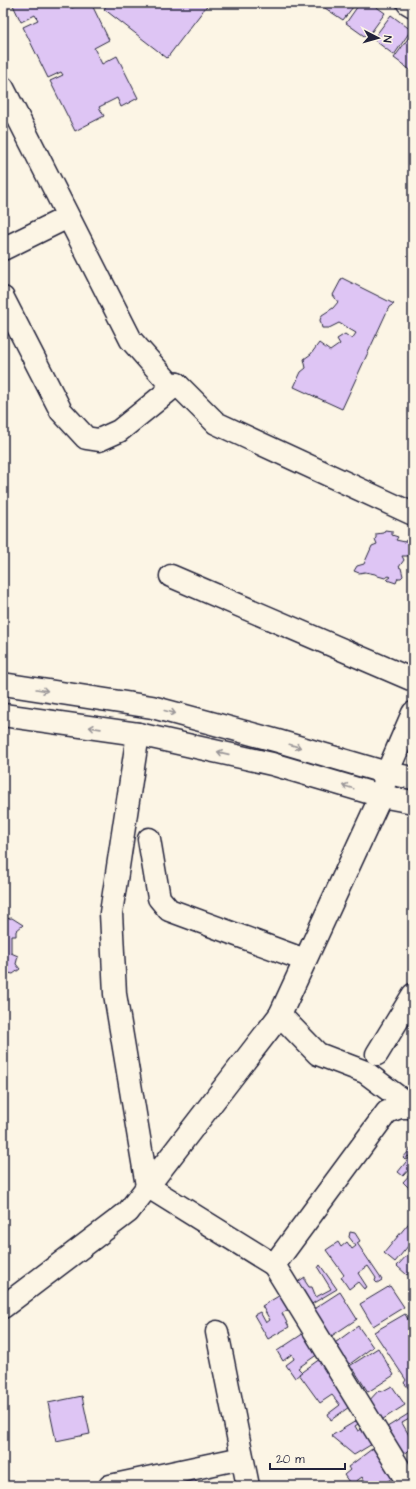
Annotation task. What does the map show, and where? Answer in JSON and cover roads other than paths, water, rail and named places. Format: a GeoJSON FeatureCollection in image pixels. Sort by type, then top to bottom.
{"type":"FeatureCollection","features":[{"type":"Feature","properties":{"kind":"street"},"geometry":{"type":"LineString","coordinates":[[408,3],[413,6]]}},
{"type":"Feature","properties":{"kind":"street"},"geometry":{"type":"LineString","coordinates":[[3,88],[131,340],[169,383],[177,384],[216,423],[413,514]]}},
{"type":"Feature","properties":{"kind":"street"},"geometry":{"type":"LineString","coordinates":[[3,249],[68,217]]}},
{"type":"Feature","properties":{"kind":"street"},"geometry":{"type":"LineString","coordinates":[[3,298],[61,411],[86,438],[100,440],[119,431],[177,384]]}},
{"type":"Feature","properties":{"kind":"street"},"geometry":{"type":"LineString","coordinates":[[171,576],[413,680]]}},
{"type":"Feature","properties":{"kind":"street"},"geometry":{"type":"LineString","coordinates":[[3,684],[152,707],[278,741],[387,773],[413,778]]}},
{"type":"Feature","properties":{"kind":"street"},"geometry":{"type":"LineString","coordinates":[[3,1307],[128,1212],[280,1015],[381,796],[387,773],[413,713]]}},
{"type":"Feature","properties":{"kind":"street"},"geometry":{"type":"LineString","coordinates":[[3,715],[138,734],[272,764],[381,796],[413,802]]}},
{"type":"Feature","properties":{"kind":"street"},"geometry":{"type":"LineString","coordinates":[[138,734],[111,913],[115,994],[147,1186],[274,1265],[410,1486]]}},
{"type":"Feature","properties":{"kind":"street"},"geometry":{"type":"LineString","coordinates":[[148,839],[159,898],[169,910],[305,960]]}},
{"type":"Feature","properties":{"kind":"street"},"geometry":{"type":"LineString","coordinates":[[377,1054],[413,995]]}},
{"type":"Feature","properties":{"kind":"street"},"geometry":{"type":"LineString","coordinates":[[280,1015],[318,1054],[365,1072],[413,1107]]}},
{"type":"Feature","properties":{"kind":"street"},"geometry":{"type":"LineString","coordinates":[[274,1265],[387,1112],[400,1108],[413,1107]]}},
{"type":"Feature","properties":{"kind":"street"},"geometry":{"type":"LineString","coordinates":[[217,1332],[248,1486]]}},
{"type":"Feature","properties":{"kind":"street"},"geometry":{"type":"LineString","coordinates":[[110,1486],[242,1458]]}}]}
